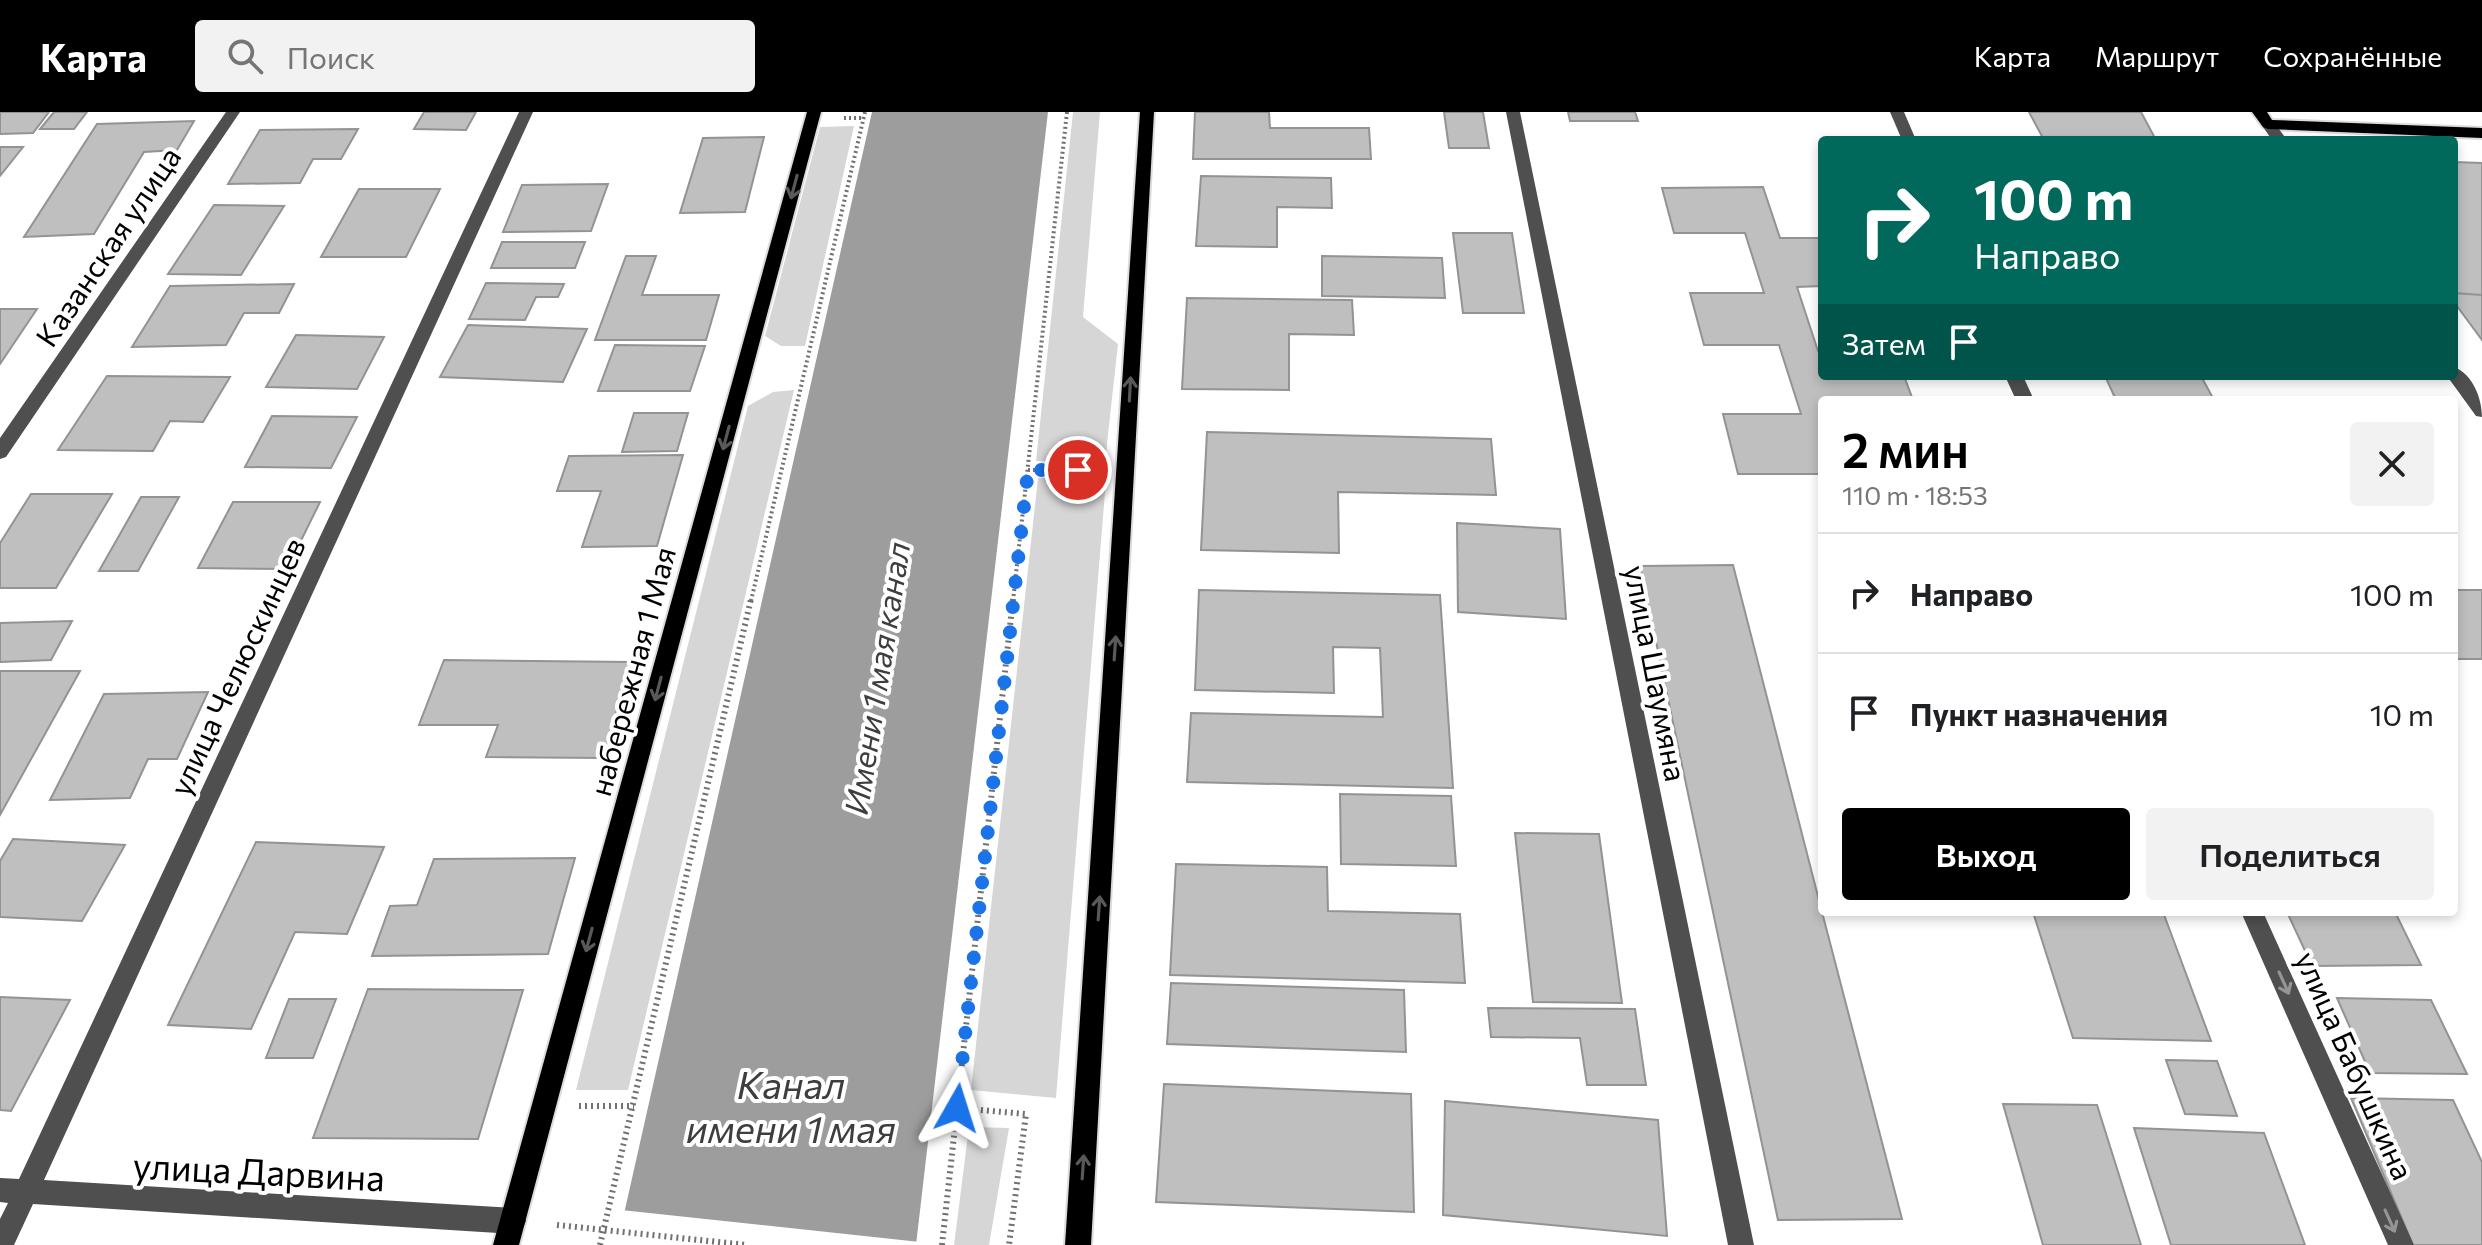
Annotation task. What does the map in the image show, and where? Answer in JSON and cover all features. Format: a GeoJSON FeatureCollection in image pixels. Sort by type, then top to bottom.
{"type":"FeatureCollection","features":[{"type":"Feature","properties":{"kind":"main road","name":"набережная 1 Мая"},"geometry":{"type":"LineString","coordinates":[[510,1233],[814,112]]}},
{"type":"Feature","properties":{"kind":"main road"},"geometry":{"type":"LineString","coordinates":[[1078,1245],[1147,112]]}},
{"type":"Feature","properties":{"kind":"main road"},"geometry":{"type":"LineString","coordinates":[[2264,118],[2482,133]]}},
{"type":"Feature","properties":{"kind":"street","name":"Казанская улица"},"geometry":{"type":"LineString","coordinates":[[0,452],[233,112]]}},
{"type":"Feature","properties":{"kind":"street","name":"улица Челюскинцев"},"geometry":{"type":"LineString","coordinates":[[1,1245],[12,1191],[526,112]]}},
{"type":"Feature","properties":{"kind":"street","name":"улица Шаумяна"},"geometry":{"type":"LineString","coordinates":[[1513,112],[1741,1245]]}},
{"type":"Feature","properties":{"kind":"street"},"geometry":{"type":"LineString","coordinates":[[1897,112],[1907,136]]}},
{"type":"Feature","properties":{"kind":"street"},"geometry":{"type":"LineString","coordinates":[[2264,118],[2277,136]]}},
{"type":"Feature","properties":{"kind":"street"},"geometry":{"type":"LineString","coordinates":[[2458,378],[2482,411]]}},
{"type":"Feature","properties":{"kind":"street","name":"улица Бабушкина"},"geometry":{"type":"LineString","coordinates":[[2254,916],[2401,1245]]}},
{"type":"Feature","properties":{"kind":"street","name":"улица Дарвина"},"geometry":{"type":"LineString","coordinates":[[12,1191],[510,1233]]}},
{"type":"Feature","properties":{"kind":"path"},"geometry":{"type":"LineString","coordinates":[[942,1245],[1067,112]]}},
{"type":"Feature","properties":{"kind":"path"},"geometry":{"type":"LineString","coordinates":[[600,1245],[864,115],[840,119]]}},
{"type":"Feature","properties":{"kind":"path"},"geometry":{"type":"LineString","coordinates":[[1028,470],[1078,470]]}},
{"type":"Feature","properties":{"kind":"path"},"geometry":{"type":"LineString","coordinates":[[585,1106],[634,1106]]}},
{"type":"Feature","properties":{"kind":"path"},"geometry":{"type":"LineString","coordinates":[[957,1108],[1026,1114],[1009,1245]]}},
{"type":"Feature","properties":{"kind":"path"},"geometry":{"type":"LineString","coordinates":[[557,1225],[747,1245]]}},
{"type":"Feature","properties":{"kind":"shaded area"},"geometry":{"type":"Polygon","coordinates":[[[1073,112],[1100,112],[1083,317],[1118,344],[1105,462],[1036,461],[1073,112]]]}},
{"type":"Feature","properties":{"kind":"shaded area"},"geometry":{"type":"Polygon","coordinates":[[[854,126],[805,346],[781,346],[765,336],[820,127],[854,126]]]}},
{"type":"Feature","properties":{"kind":"shaded area"},"geometry":{"type":"Polygon","coordinates":[[[794,390],[628,1090],[576,1090],[748,406],[773,392],[794,390]]]}},
{"type":"Feature","properties":{"kind":"shaded area"},"geometry":{"type":"Polygon","coordinates":[[[1038,478],[1106,480],[1056,1098],[971,1090],[1038,478]]]}},
{"type":"Feature","properties":{"kind":"shaded area"},"geometry":{"type":"Polygon","coordinates":[[[969,1127],[1009,1128],[989,1245],[954,1245],[969,1127]]]}},
{"type":"Feature","properties":{"kind":"water","name":"Канал имени 1 мая"},"geometry":{"type":"Polygon","coordinates":[[[872,112],[1048,112],[916,1245],[617,1245],[872,112]]]}},
{"type":"Feature","properties":{"kind":"pier"},"geometry":{"type":"Polygon","coordinates":[[[621,1210],[920,1242],[920,1245],[613,1245],[621,1210]]]}},
{"type":"Feature","properties":{"kind":"building"},"geometry":{"type":"Polygon","coordinates":[[[0,112],[49,112],[33,133],[0,134],[0,112]]]}},
{"type":"Feature","properties":{"kind":"building"},"geometry":{"type":"Polygon","coordinates":[[[54,112],[87,112],[74,129],[40,129],[54,112]]]}},
{"type":"Feature","properties":{"kind":"building"},"geometry":{"type":"Polygon","coordinates":[[[424,112],[476,112],[466,130],[414,129],[424,112]]]}},
{"type":"Feature","properties":{"kind":"building"},"geometry":{"type":"Polygon","coordinates":[[[1195,112],[1269,112],[1270,128],[1369,128],[1371,159],[1193,159],[1195,112]]]}},
{"type":"Feature","properties":{"kind":"building"},"geometry":{"type":"Polygon","coordinates":[[[1444,112],[1483,112],[1489,148],[1449,148],[1444,112]]]}},
{"type":"Feature","properties":{"kind":"building"},"geometry":{"type":"Polygon","coordinates":[[[1568,112],[1635,112],[1638,121],[1570,121],[1568,112]]]}},
{"type":"Feature","properties":{"kind":"building"},"geometry":{"type":"Polygon","coordinates":[[[2029,112],[2141,112],[2154,136],[2042,136],[2029,112]]]}},
{"type":"Feature","properties":{"kind":"building"},"geometry":{"type":"Polygon","coordinates":[[[194,121],[177,150],[144,152],[94,234],[24,237],[97,124],[194,121]]]}},
{"type":"Feature","properties":{"kind":"building"},"geometry":{"type":"Polygon","coordinates":[[[358,129],[341,159],[313,159],[300,183],[228,184],[260,130],[358,129]]]}},
{"type":"Feature","properties":{"kind":"building"},"geometry":{"type":"Polygon","coordinates":[[[764,137],[745,212],[680,213],[703,138],[764,137]]]}},
{"type":"Feature","properties":{"kind":"building"},"geometry":{"type":"Polygon","coordinates":[[[0,147],[23,147],[0,176],[0,147]]]}},
{"type":"Feature","properties":{"kind":"building"},"geometry":{"type":"Polygon","coordinates":[[[2458,162],[2482,163],[2482,295],[2458,293],[2458,162]]]}},
{"type":"Feature","properties":{"kind":"building"},"geometry":{"type":"Polygon","coordinates":[[[1201,176],[1331,178],[1332,208],[1277,207],[1277,247],[1196,246],[1201,176]]]}},
{"type":"Feature","properties":{"kind":"building"},"geometry":{"type":"Polygon","coordinates":[[[608,184],[591,231],[503,232],[522,185],[608,184]]]}},
{"type":"Feature","properties":{"kind":"building"},"geometry":{"type":"Polygon","coordinates":[[[1763,187],[1780,238],[1818,238],[1818,286],[1797,287],[1818,351],[1818,380],[1906,380],[1912,396],[1818,396],[1818,474],[1738,474],[1723,414],[1801,414],[1779,345],[1704,345],[1690,293],[1764,293],[1745,233],[1674,233],[1662,188],[1763,187]]]}},
{"type":"Feature","properties":{"kind":"building"},"geometry":{"type":"Polygon","coordinates":[[[359,189],[440,189],[406,257],[321,257],[359,189]]]}},
{"type":"Feature","properties":{"kind":"building"},"geometry":{"type":"Polygon","coordinates":[[[214,205],[284,206],[241,275],[168,274],[214,205]]]}},
{"type":"Feature","properties":{"kind":"building"},"geometry":{"type":"Polygon","coordinates":[[[1453,233],[1512,233],[1524,313],[1463,313],[1453,233]]]}},
{"type":"Feature","properties":{"kind":"building"},"geometry":{"type":"Polygon","coordinates":[[[502,242],[585,242],[575,268],[491,268],[502,242]]]}},
{"type":"Feature","properties":{"kind":"building"},"geometry":{"type":"Polygon","coordinates":[[[626,256],[656,256],[642,295],[719,295],[706,340],[595,340],[626,256]]]}},
{"type":"Feature","properties":{"kind":"building"},"geometry":{"type":"Polygon","coordinates":[[[1322,256],[1442,258],[1445,298],[1322,296],[1322,256]]]}},
{"type":"Feature","properties":{"kind":"building"},"geometry":{"type":"Polygon","coordinates":[[[486,283],[564,284],[558,297],[536,297],[525,320],[469,319],[486,283]]]}},
{"type":"Feature","properties":{"kind":"building"},"geometry":{"type":"Polygon","coordinates":[[[294,284],[279,313],[244,313],[226,345],[132,347],[170,286],[294,284]]]}},
{"type":"Feature","properties":{"kind":"building"},"geometry":{"type":"Polygon","coordinates":[[[2458,293],[2482,295],[2482,340],[2458,307],[2458,293]]]}},
{"type":"Feature","properties":{"kind":"building"},"geometry":{"type":"Polygon","coordinates":[[[1187,298],[1352,300],[1354,335],[1289,334],[1289,390],[1182,389],[1187,298]]]}},
{"type":"Feature","properties":{"kind":"building"},"geometry":{"type":"Polygon","coordinates":[[[0,309],[37,309],[0,364],[0,309]]]}},
{"type":"Feature","properties":{"kind":"building"},"geometry":{"type":"Polygon","coordinates":[[[468,325],[587,329],[563,382],[440,377],[468,325]]]}},
{"type":"Feature","properties":{"kind":"building"},"geometry":{"type":"Polygon","coordinates":[[[296,335],[384,337],[357,389],[266,387],[296,335]]]}},
{"type":"Feature","properties":{"kind":"building"},"geometry":{"type":"Polygon","coordinates":[[[615,345],[705,346],[690,391],[598,391],[615,345]]]}},
{"type":"Feature","properties":{"kind":"building"},"geometry":{"type":"Polygon","coordinates":[[[107,376],[230,377],[203,422],[170,421],[153,451],[58,450],[107,376]]]}},
{"type":"Feature","properties":{"kind":"building"},"geometry":{"type":"Polygon","coordinates":[[[2107,380],[2203,380],[2212,396],[2114,396],[2107,380]]]}},
{"type":"Feature","properties":{"kind":"building"},"geometry":{"type":"Polygon","coordinates":[[[634,413],[688,413],[677,451],[622,452],[634,413]]]}},
{"type":"Feature","properties":{"kind":"building"},"geometry":{"type":"Polygon","coordinates":[[[272,416],[357,417],[331,468],[245,467],[272,416]]]}},
{"type":"Feature","properties":{"kind":"building"},"geometry":{"type":"Polygon","coordinates":[[[1207,432],[1491,439],[1496,495],[1338,492],[1339,553],[1201,550],[1207,432]]]}},
{"type":"Feature","properties":{"kind":"building"},"geometry":{"type":"Polygon","coordinates":[[[683,455],[657,546],[582,547],[601,491],[557,491],[569,456],[683,455]]]}},
{"type":"Feature","properties":{"kind":"building"},"geometry":{"type":"Polygon","coordinates":[[[31,494],[112,494],[56,588],[0,588],[0,543],[31,494]]]}},
{"type":"Feature","properties":{"kind":"building"},"geometry":{"type":"Polygon","coordinates":[[[141,497],[179,497],[138,571],[99,571],[141,497]]]}},
{"type":"Feature","properties":{"kind":"building"},"geometry":{"type":"Polygon","coordinates":[[[233,502],[320,502],[287,569],[198,568],[233,502]]]}},
{"type":"Feature","properties":{"kind":"building"},"geometry":{"type":"Polygon","coordinates":[[[1457,523],[1560,529],[1566,619],[1458,612],[1457,523]]]}},
{"type":"Feature","properties":{"kind":"building"},"geometry":{"type":"Polygon","coordinates":[[[1733,565],[1818,896],[1818,916],[1823,916],[1902,1219],[1778,1220],[1640,566],[1733,565]]]}},
{"type":"Feature","properties":{"kind":"building"},"geometry":{"type":"Polygon","coordinates":[[[1199,590],[1440,595],[1453,788],[1187,782],[1191,713],[1383,717],[1380,648],[1333,647],[1334,693],[1195,690],[1199,590]]]}},
{"type":"Feature","properties":{"kind":"building"},"geometry":{"type":"Polygon","coordinates":[[[2458,590],[2482,590],[2482,659],[2458,659],[2458,590]]]}},
{"type":"Feature","properties":{"kind":"building"},"geometry":{"type":"Polygon","coordinates":[[[72,621],[51,660],[0,662],[0,623],[72,621]]]}},
{"type":"Feature","properties":{"kind":"building"},"geometry":{"type":"Polygon","coordinates":[[[444,660],[632,662],[602,758],[486,757],[498,725],[419,725],[444,660]]]}},
{"type":"Feature","properties":{"kind":"building"},"geometry":{"type":"Polygon","coordinates":[[[0,671],[80,671],[0,815],[0,671]]]}},
{"type":"Feature","properties":{"kind":"building"},"geometry":{"type":"Polygon","coordinates":[[[208,692],[177,759],[148,759],[130,798],[50,800],[104,694],[208,692]]]}},
{"type":"Feature","properties":{"kind":"building"},"geometry":{"type":"Polygon","coordinates":[[[1340,794],[1451,796],[1456,866],[1341,864],[1340,794]]]}},
{"type":"Feature","properties":{"kind":"building"},"geometry":{"type":"Polygon","coordinates":[[[1515,833],[1599,834],[1622,1003],[1533,1002],[1515,833]]]}},
{"type":"Feature","properties":{"kind":"building"},"geometry":{"type":"Polygon","coordinates":[[[13,839],[125,845],[82,921],[0,917],[0,861],[13,839]]]}},
{"type":"Feature","properties":{"kind":"building"},"geometry":{"type":"Polygon","coordinates":[[[256,842],[384,847],[347,934],[295,932],[251,1029],[168,1025],[256,842]]]}},
{"type":"Feature","properties":{"kind":"building"},"geometry":{"type":"Polygon","coordinates":[[[575,858],[548,954],[372,956],[390,906],[417,905],[434,859],[575,858]]]}},
{"type":"Feature","properties":{"kind":"building"},"geometry":{"type":"Polygon","coordinates":[[[1176,864],[1327,867],[1328,911],[1460,914],[1465,983],[1170,975],[1176,864]]]}},
{"type":"Feature","properties":{"kind":"building"},"geometry":{"type":"Polygon","coordinates":[[[2034,916],[2164,916],[2211,1041],[2073,1038],[2034,916]]]}},
{"type":"Feature","properties":{"kind":"building"},"geometry":{"type":"Polygon","coordinates":[[[2289,916],[2397,916],[2421,965],[2312,966],[2289,916]]]}},
{"type":"Feature","properties":{"kind":"building"},"geometry":{"type":"Polygon","coordinates":[[[1171,983],[1404,990],[1406,1052],[1167,1044],[1171,983]]]}},
{"type":"Feature","properties":{"kind":"building"},"geometry":{"type":"Polygon","coordinates":[[[368,989],[523,990],[478,1139],[313,1138],[368,989]]]}},
{"type":"Feature","properties":{"kind":"building"},"geometry":{"type":"Polygon","coordinates":[[[0,997],[70,1000],[11,1111],[0,1110],[0,997]]]}},
{"type":"Feature","properties":{"kind":"building"},"geometry":{"type":"Polygon","coordinates":[[[2337,998],[2431,1000],[2467,1074],[2370,1073],[2337,998]]]}},
{"type":"Feature","properties":{"kind":"building"},"geometry":{"type":"Polygon","coordinates":[[[289,999],[336,999],[313,1058],[266,1058],[289,999]]]}},
{"type":"Feature","properties":{"kind":"building"},"geometry":{"type":"Polygon","coordinates":[[[1488,1008],[1635,1009],[1646,1085],[1587,1085],[1580,1038],[1491,1037],[1488,1008]]]}},
{"type":"Feature","properties":{"kind":"building"},"geometry":{"type":"Polygon","coordinates":[[[2166,1060],[2217,1061],[2237,1116],[2185,1114],[2166,1060]]]}},
{"type":"Feature","properties":{"kind":"building"},"geometry":{"type":"Polygon","coordinates":[[[1164,1084],[1411,1094],[1414,1212],[1156,1202],[1164,1084]]]}},
{"type":"Feature","properties":{"kind":"building"},"geometry":{"type":"Polygon","coordinates":[[[2351,1098],[2453,1100],[2482,1162],[2482,1245],[2413,1245],[2351,1098]]]}},
{"type":"Feature","properties":{"kind":"building"},"geometry":{"type":"Polygon","coordinates":[[[1445,1101],[1658,1120],[1667,1236],[1443,1215],[1445,1101]]]}},
{"type":"Feature","properties":{"kind":"building"},"geometry":{"type":"Polygon","coordinates":[[[2003,1104],[2097,1105],[2141,1245],[2043,1245],[2003,1104]]]}},
{"type":"Feature","properties":{"kind":"building"},"geometry":{"type":"Polygon","coordinates":[[[2134,1128],[2264,1133],[2305,1245],[2171,1245],[2134,1128]]]}},
{"type":"Feature","properties":{"kind":"route"},"geometry":{"type":"LineString","coordinates":[[957,1108],[1028,470],[1078,470]]}},
{"type":"Feature","properties":{"kind":"water label","name":"Имени 1 мая канал"},"geometry":{"type":"Point","coordinates":[876,678]}}]}
